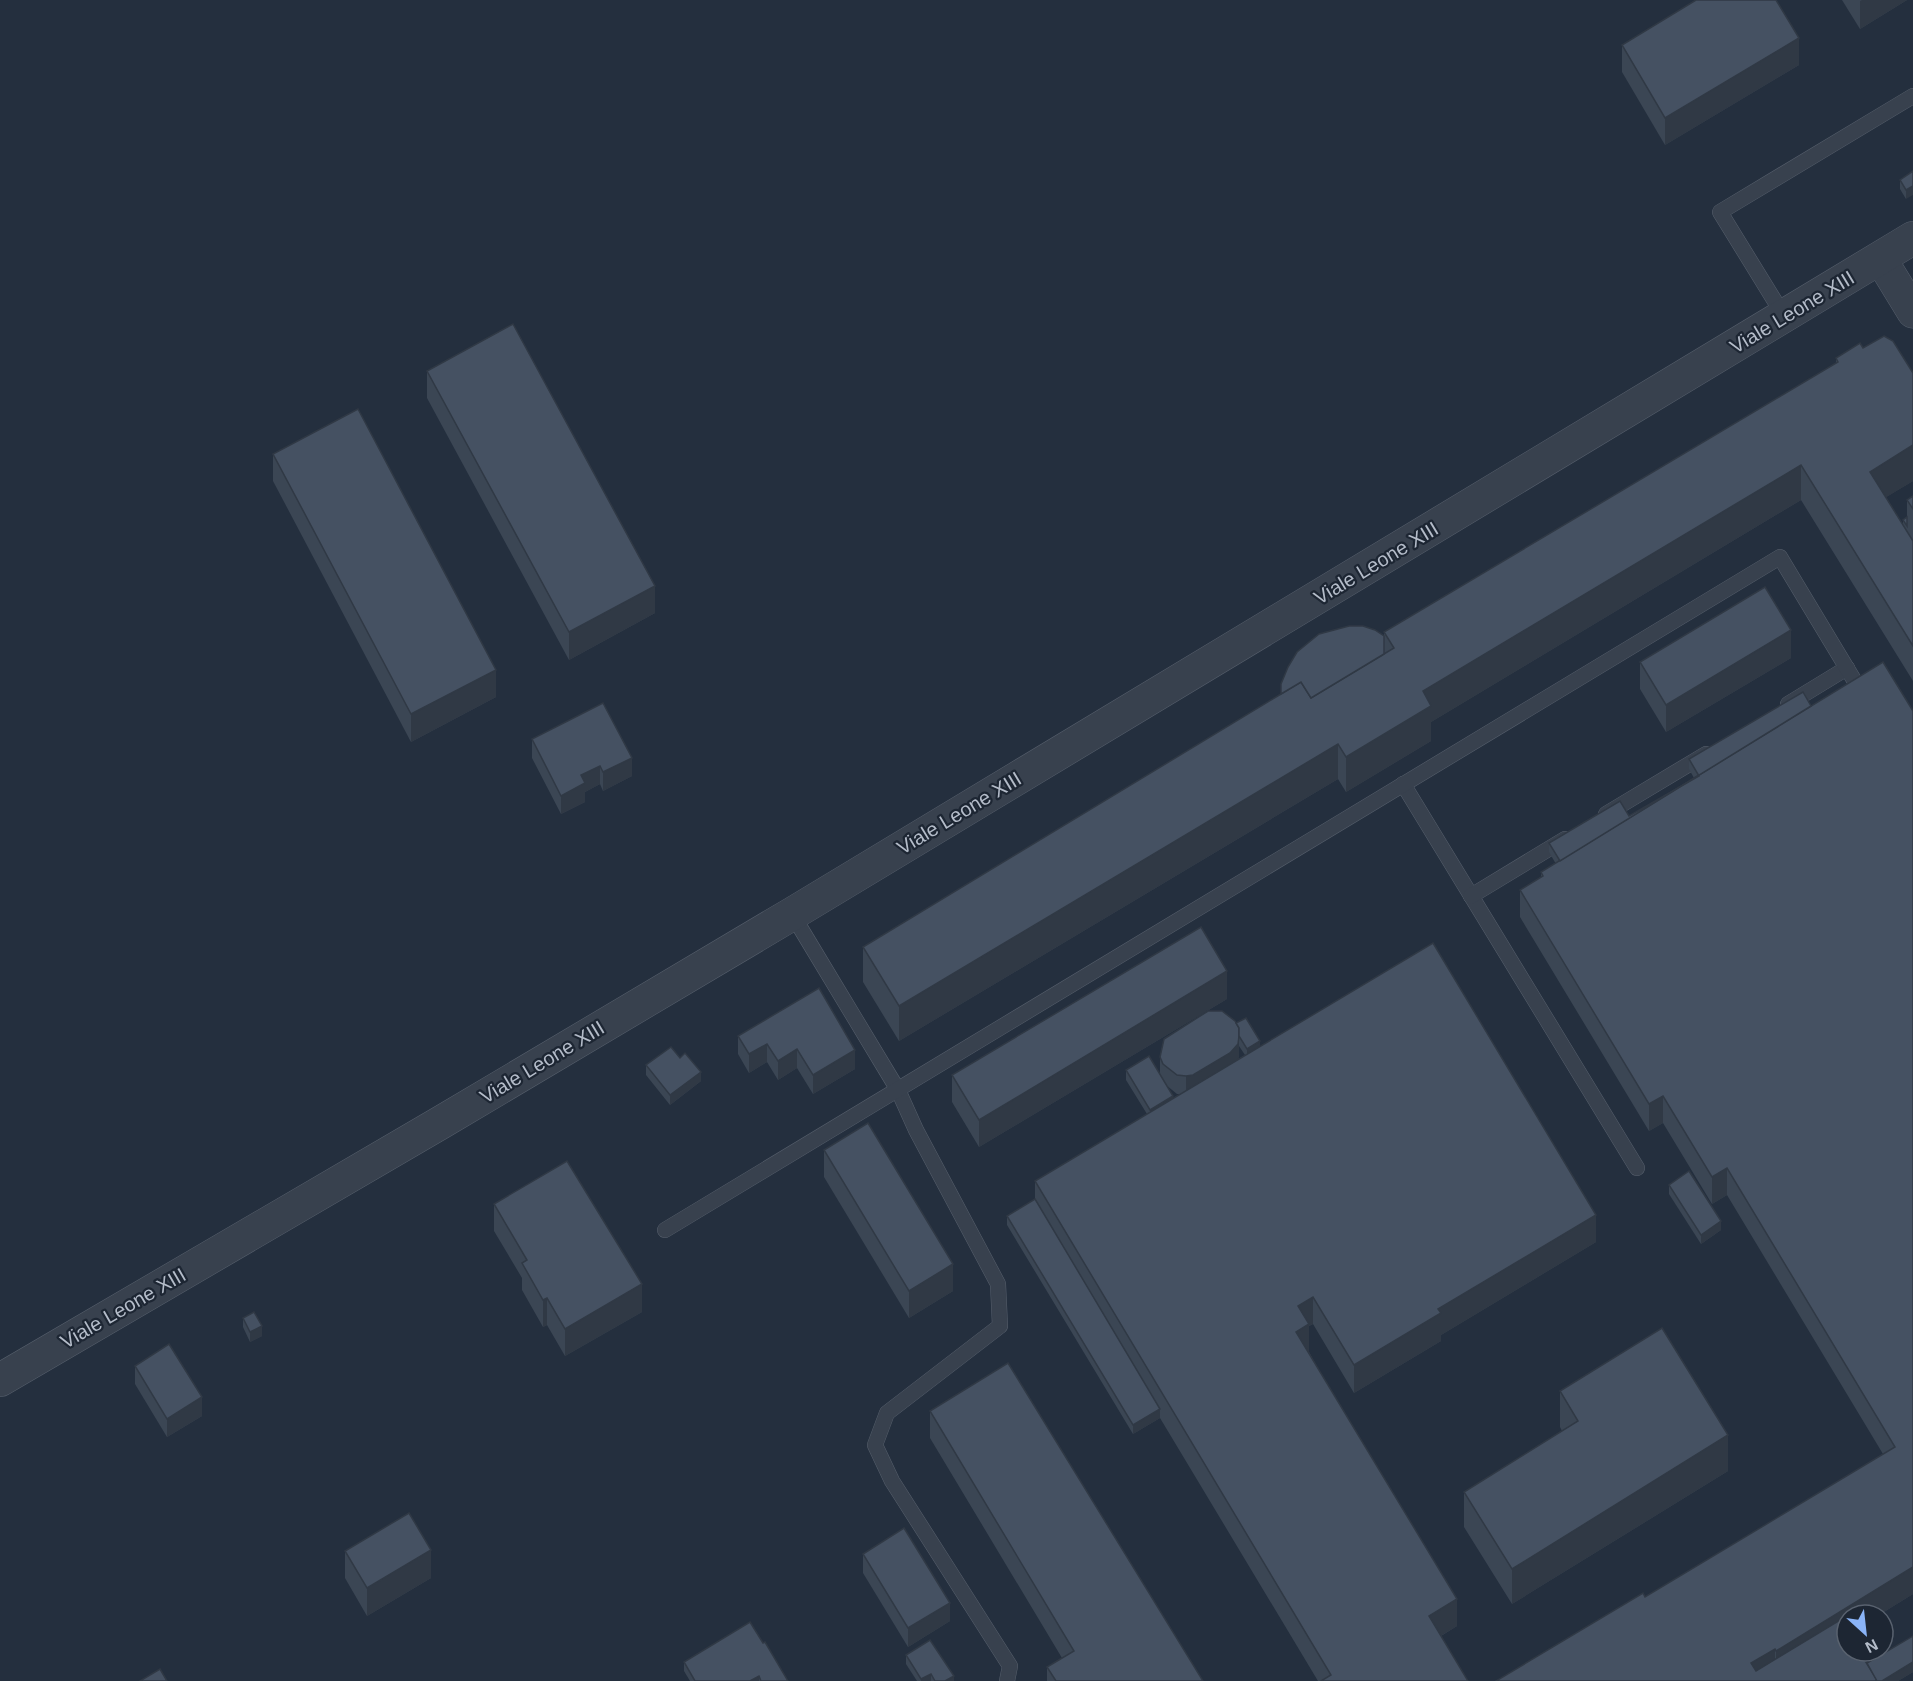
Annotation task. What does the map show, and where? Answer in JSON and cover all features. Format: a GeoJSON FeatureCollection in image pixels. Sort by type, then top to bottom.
{"type":"FeatureCollection","features":[{"type":"Feature","properties":{"kind":"street","name":"Viale Leone XIII"},"geometry":{"type":"LineString","coordinates":[[0,1380],[792,914],[1913,238]]}},
{"type":"Feature","properties":{"kind":"street"},"geometry":{"type":"LineString","coordinates":[[1880,258],[1913,312]]}},
{"type":"Feature","properties":{"kind":"lane"},"geometry":{"type":"LineString","coordinates":[[1784,316],[1720,212],[1913,96]]}},
{"type":"Feature","properties":{"kind":"lane"},"geometry":{"type":"LineString","coordinates":[[664,1230],[1780,557],[1850,674],[1776,711]]}},
{"type":"Feature","properties":{"kind":"lane"},"geometry":{"type":"LineString","coordinates":[[1593,822],[1715,748]]}},
{"type":"Feature","properties":{"kind":"lane"},"geometry":{"type":"LineString","coordinates":[[1403,784],[1637,1168]]}},
{"type":"Feature","properties":{"kind":"lane"},"geometry":{"type":"LineString","coordinates":[[1471,896],[1573,834]]}},
{"type":"Feature","properties":{"kind":"lane"},"geometry":{"type":"LineString","coordinates":[[792,914],[898,1090],[916,1130],[998,1284],[1000,1326],[887,1413],[874,1445],[892,1481],[1010,1666],[1007,1681]]}},
{"type":"Feature","properties":{"kind":"building"},"geometry":{"type":"Polygon","coordinates":[[[1696,0],[1776,0],[1799,38],[1665,118],[1622,45],[1696,0]]]}},
{"type":"Feature","properties":{"kind":"building"},"geometry":{"type":"Polygon","coordinates":[[[1913,171],[1913,186],[1906,190],[1900,180],[1913,171]]]}},
{"type":"Feature","properties":{"kind":"building"},"geometry":{"type":"Polygon","coordinates":[[[513,324],[655,586],[569,632],[427,371],[513,324]]]}},
{"type":"Feature","properties":{"kind":"building"},"geometry":{"type":"Polygon","coordinates":[[[1884,336],[1893,341],[1913,373],[1913,445],[1870,472],[1913,541],[1913,646],[1801,465],[1423,691],[1431,706],[1346,757],[1338,744],[899,1006],[863,947],[1301,682],[1311,698],[1394,648],[1384,632],[1838,362],[1836,358],[1860,343],[1863,348],[1884,336]]]}},
{"type":"Feature","properties":{"kind":"building"},"geometry":{"type":"Polygon","coordinates":[[[358,409],[496,670],[411,714],[273,454],[358,409]]]}},
{"type":"Feature","properties":{"kind":"building"},"geometry":{"type":"Polygon","coordinates":[[[1913,496],[1913,509],[1907,500],[1913,496]]]}},
{"type":"Feature","properties":{"kind":"building"},"geometry":{"type":"Polygon","coordinates":[[[1765,587],[1791,630],[1666,705],[1640,662],[1765,587]]]}},
{"type":"Feature","properties":{"kind":"building"},"geometry":{"type":"Polygon","coordinates":[[[1349,626],[1363,626],[1384,636],[1384,654],[1311,698],[1301,682],[1281,694],[1281,684],[1297,652],[1319,634],[1349,626]]]}},
{"type":"Feature","properties":{"kind":"building"},"geometry":{"type":"Polygon","coordinates":[[[1883,662],[1913,711],[1913,1567],[1854,1603],[1835,1603],[1835,1615],[1776,1651],[1775,1649],[1751,1663],[1756,1671],[1835,1623],[1835,1663],[1866,1663],[1877,1680],[1875,1681],[1496,1681],[1643,1593],[1645,1597],[1895,1447],[1727,1168],[1712,1177],[1663,1096],[1649,1104],[1520,890],[1543,876],[1541,872],[1883,662]]]}},
{"type":"Feature","properties":{"kind":"building"},"geometry":{"type":"Polygon","coordinates":[[[1803,692],[1811,706],[1699,775],[1689,759],[1803,692]]]}},
{"type":"Feature","properties":{"kind":"building"},"geometry":{"type":"Polygon","coordinates":[[[603,703],[632,758],[603,772],[600,766],[581,775],[585,783],[561,796],[532,739],[603,703]]]}},
{"type":"Feature","properties":{"kind":"building"},"geometry":{"type":"Polygon","coordinates":[[[1681,786],[1560,861],[1549,843],[1620,801],[1629,816],[1681,786]]]}},
{"type":"Feature","properties":{"kind":"building"},"geometry":{"type":"Polygon","coordinates":[[[1201,927],[1227,971],[979,1120],[952,1075],[1201,927]]]}},
{"type":"Feature","properties":{"kind":"building"},"geometry":{"type":"Polygon","coordinates":[[[1433,943],[1596,1215],[1438,1309],[1441,1313],[1354,1365],[1313,1297],[1298,1306],[1309,1324],[1296,1332],[1457,1599],[1429,1616],[1468,1681],[1321,1681],[1331,1675],[1035,1181],[1433,943]]]}},
{"type":"Feature","properties":{"kind":"building"},"geometry":{"type":"Polygon","coordinates":[[[819,988],[855,1050],[813,1075],[797,1049],[778,1061],[767,1044],[749,1054],[738,1036],[819,988]]]}},
{"type":"Feature","properties":{"kind":"building"},"geometry":{"type":"Polygon","coordinates":[[[1208,1011],[1222,1011],[1235,1021],[1239,1028],[1238,1044],[1230,1053],[1193,1075],[1177,1075],[1163,1064],[1160,1057],[1164,1039],[1208,1011]]]}},
{"type":"Feature","properties":{"kind":"building"},"geometry":{"type":"Polygon","coordinates":[[[1246,1018],[1260,1041],[1247,1049],[1239,1036],[1236,1023],[1246,1018]]]}},
{"type":"Feature","properties":{"kind":"building"},"geometry":{"type":"Polygon","coordinates":[[[671,1047],[680,1058],[685,1053],[701,1072],[670,1095],[646,1065],[671,1047]]]}},
{"type":"Feature","properties":{"kind":"building"},"geometry":{"type":"Polygon","coordinates":[[[1149,1056],[1173,1096],[1150,1110],[1126,1070],[1149,1056]]]}},
{"type":"Feature","properties":{"kind":"building"},"geometry":{"type":"Polygon","coordinates":[[[868,1123],[953,1264],[909,1291],[824,1150],[868,1123]]]}},
{"type":"Feature","properties":{"kind":"building"},"geometry":{"type":"Polygon","coordinates":[[[567,1161],[642,1284],[565,1329],[547,1298],[543,1300],[522,1263],[527,1260],[494,1204],[567,1161]]]}},
{"type":"Feature","properties":{"kind":"building"},"geometry":{"type":"Polygon","coordinates":[[[1689,1171],[1721,1221],[1701,1235],[1669,1185],[1689,1171]]]}},
{"type":"Feature","properties":{"kind":"building"},"geometry":{"type":"Polygon","coordinates":[[[1035,1199],[1160,1409],[1133,1425],[1007,1216],[1035,1199]]]}},
{"type":"Feature","properties":{"kind":"building"},"geometry":{"type":"Polygon","coordinates":[[[254,1312],[262,1326],[250,1332],[243,1318],[254,1312]]]}},
{"type":"Feature","properties":{"kind":"building"},"geometry":{"type":"Polygon","coordinates":[[[1662,1328],[1728,1435],[1512,1569],[1464,1492],[1578,1421],[1560,1391],[1662,1328]]]}},
{"type":"Feature","properties":{"kind":"building"},"geometry":{"type":"Polygon","coordinates":[[[169,1344],[202,1397],[167,1419],[135,1366],[169,1344]]]}},
{"type":"Feature","properties":{"kind":"building"},"geometry":{"type":"Polygon","coordinates":[[[1008,1363],[1203,1681],[1056,1681],[1047,1667],[1074,1651],[930,1411],[1008,1363]]]}},
{"type":"Feature","properties":{"kind":"building"},"geometry":{"type":"Polygon","coordinates":[[[409,1513],[431,1550],[367,1588],[345,1551],[409,1513]]]}},
{"type":"Feature","properties":{"kind":"building"},"geometry":{"type":"Polygon","coordinates":[[[904,1528],[950,1603],[908,1628],[863,1554],[904,1528]]]}},
{"type":"Feature","properties":{"kind":"building"},"geometry":{"type":"Polygon","coordinates":[[[750,1622],[788,1681],[761,1681],[759,1676],[750,1681],[695,1681],[684,1662],[750,1622]]]}},
{"type":"Feature","properties":{"kind":"building"},"geometry":{"type":"Polygon","coordinates":[[[1913,1636],[1913,1662],[1882,1681],[1877,1681],[1867,1663],[1895,1663],[1895,1647],[1913,1636]]]}},
{"type":"Feature","properties":{"kind":"building"},"geometry":{"type":"Polygon","coordinates":[[[930,1640],[954,1676],[945,1681],[935,1681],[931,1674],[921,1679],[906,1655],[930,1640]]]}},
{"type":"Feature","properties":{"kind":"building"},"geometry":{"type":"Polygon","coordinates":[[[160,1669],[167,1681],[140,1681],[160,1669]]]}}]}
